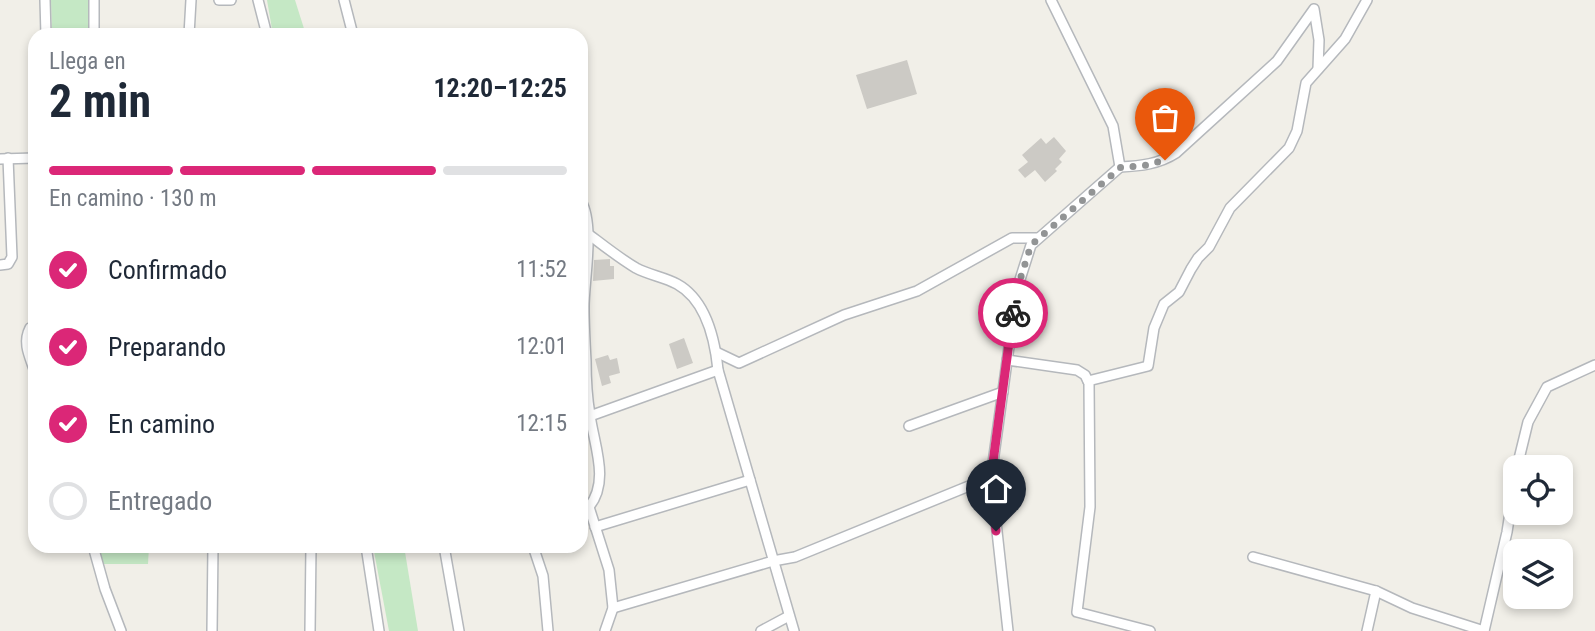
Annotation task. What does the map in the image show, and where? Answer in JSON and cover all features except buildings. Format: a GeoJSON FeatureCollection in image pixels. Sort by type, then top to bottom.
{"type":"FeatureCollection","features":[{"type":"Feature","properties":{"kind":"street"},"geometry":{"type":"LineString","coordinates":[[45,0],[46,28]]}},
{"type":"Feature","properties":{"kind":"street"},"geometry":{"type":"LineString","coordinates":[[94,0],[94,28]]}},
{"type":"Feature","properties":{"kind":"street"},"geometry":{"type":"LineString","coordinates":[[189,28],[191,0]]}},
{"type":"Feature","properties":{"kind":"street"},"geometry":{"type":"LineString","coordinates":[[220,0],[231,0]]}},
{"type":"Feature","properties":{"kind":"street"},"geometry":{"type":"LineString","coordinates":[[258,0],[266,28]]}},
{"type":"Feature","properties":{"kind":"street"},"geometry":{"type":"LineString","coordinates":[[264,20],[265,0]]}},
{"type":"Feature","properties":{"kind":"street"},"geometry":{"type":"LineString","coordinates":[[344,0],[351,28]]}},
{"type":"Feature","properties":{"kind":"street"},"geometry":{"type":"LineString","coordinates":[[1051,0],[1113,126],[1121,167]]}},
{"type":"Feature","properties":{"kind":"street"},"geometry":{"type":"LineString","coordinates":[[1088,381],[1148,366],[1154,328],[1164,304],[1179,292],[1191,269],[1209,247],[1230,208],[1289,148],[1297,131],[1306,83],[1345,38],[1367,0]]}},
{"type":"Feature","properties":{"kind":"street"},"geometry":{"type":"LineString","coordinates":[[1008,631],[991,477],[1017,289],[1031,245],[1121,167],[1143,166],[1165,160],[1176,153],[1277,61],[1314,9],[1319,40],[1318,69]]}},
{"type":"Feature","properties":{"kind":"street"},"geometry":{"type":"LineString","coordinates":[[0,265],[8,264],[12,257],[4,159],[28,158]]}},
{"type":"Feature","properties":{"kind":"street"},"geometry":{"type":"LineString","coordinates":[[588,234],[637,268],[688,291],[697,303],[713,337],[718,370],[794,631]]}},
{"type":"Feature","properties":{"kind":"street"},"geometry":{"type":"LineString","coordinates":[[716,352],[739,363],[844,315],[917,291],[1012,237],[1038,238]]}},
{"type":"Feature","properties":{"kind":"street"},"geometry":{"type":"LineString","coordinates":[[28,332],[28,353]]}},
{"type":"Feature","properties":{"kind":"street"},"geometry":{"type":"LineString","coordinates":[[1007,360],[1077,370],[1085,375],[1088,381],[1090,507],[1077,612],[1150,631]]}},
{"type":"Feature","properties":{"kind":"street"},"geometry":{"type":"LineString","coordinates":[[1520,455],[1528,422],[1547,387],[1595,365]]}},
{"type":"Feature","properties":{"kind":"street"},"geometry":{"type":"LineString","coordinates":[[590,416],[718,370]]}},
{"type":"Feature","properties":{"kind":"street"},"geometry":{"type":"LineString","coordinates":[[588,389],[590,416],[598,453],[599,481],[596,499],[588,506]]}},
{"type":"Feature","properties":{"kind":"street"},"geometry":{"type":"LineString","coordinates":[[909,426],[1003,392]]}},
{"type":"Feature","properties":{"kind":"street"},"geometry":{"type":"LineString","coordinates":[[612,608],[795,557],[991,477]]}},
{"type":"Feature","properties":{"kind":"street"},"geometry":{"type":"LineString","coordinates":[[596,527],[750,480]]}},
{"type":"Feature","properties":{"kind":"street"},"geometry":{"type":"LineString","coordinates":[[588,513],[596,527],[609,570],[612,608],[606,631]]}},
{"type":"Feature","properties":{"kind":"street"},"geometry":{"type":"LineString","coordinates":[[1252,557],[1376,591],[1412,607],[1484,631],[1508,525]]}},
{"type":"Feature","properties":{"kind":"street"},"geometry":{"type":"LineString","coordinates":[[95,553],[121,631]]}},
{"type":"Feature","properties":{"kind":"street"},"geometry":{"type":"LineString","coordinates":[[212,631],[213,553]]}},
{"type":"Feature","properties":{"kind":"street"},"geometry":{"type":"LineString","coordinates":[[310,631],[311,553]]}},
{"type":"Feature","properties":{"kind":"street"},"geometry":{"type":"LineString","coordinates":[[367,553],[379,631]]}},
{"type":"Feature","properties":{"kind":"street"},"geometry":{"type":"LineString","coordinates":[[445,553],[459,631]]}},
{"type":"Feature","properties":{"kind":"street"},"geometry":{"type":"LineString","coordinates":[[535,553],[543,576],[548,631]]}},
{"type":"Feature","properties":{"kind":"street"},"geometry":{"type":"LineString","coordinates":[[1367,631],[1376,591]]}},
{"type":"Feature","properties":{"kind":"street"},"geometry":{"type":"LineString","coordinates":[[761,631],[789,616]]}},
{"type":"Feature","properties":{"kind":"street"},"geometry":{"type":"LineString","coordinates":[[1108,631],[1110,620]]}},
{"type":"Feature","properties":{"kind":"green space"},"geometry":{"type":"Polygon","coordinates":[[[51,0],[88,0],[89,28],[52,28],[51,0]]]}},
{"type":"Feature","properties":{"kind":"green space"},"geometry":{"type":"Polygon","coordinates":[[[267,0],[295,0],[304,28],[272,28],[267,0]]]}},
{"type":"Feature","properties":{"kind":"green space"},"geometry":{"type":"Polygon","coordinates":[[[100,553],[149,553],[148,564],[102,564],[100,553]]]}},
{"type":"Feature","properties":{"kind":"green space"},"geometry":{"type":"Polygon","coordinates":[[[374,553],[405,553],[418,631],[389,631],[374,553]]]}},
{"type":"Feature","properties":{"kind":"way so far"},"geometry":{"type":"LineString","coordinates":[[1013,313],[1017,289],[1031,245],[1121,167],[1143,166],[1165,160]]}},
{"type":"Feature","properties":{"kind":"route"},"geometry":{"type":"LineString","coordinates":[[996,531],[991,477],[1013,313]]}}]}
